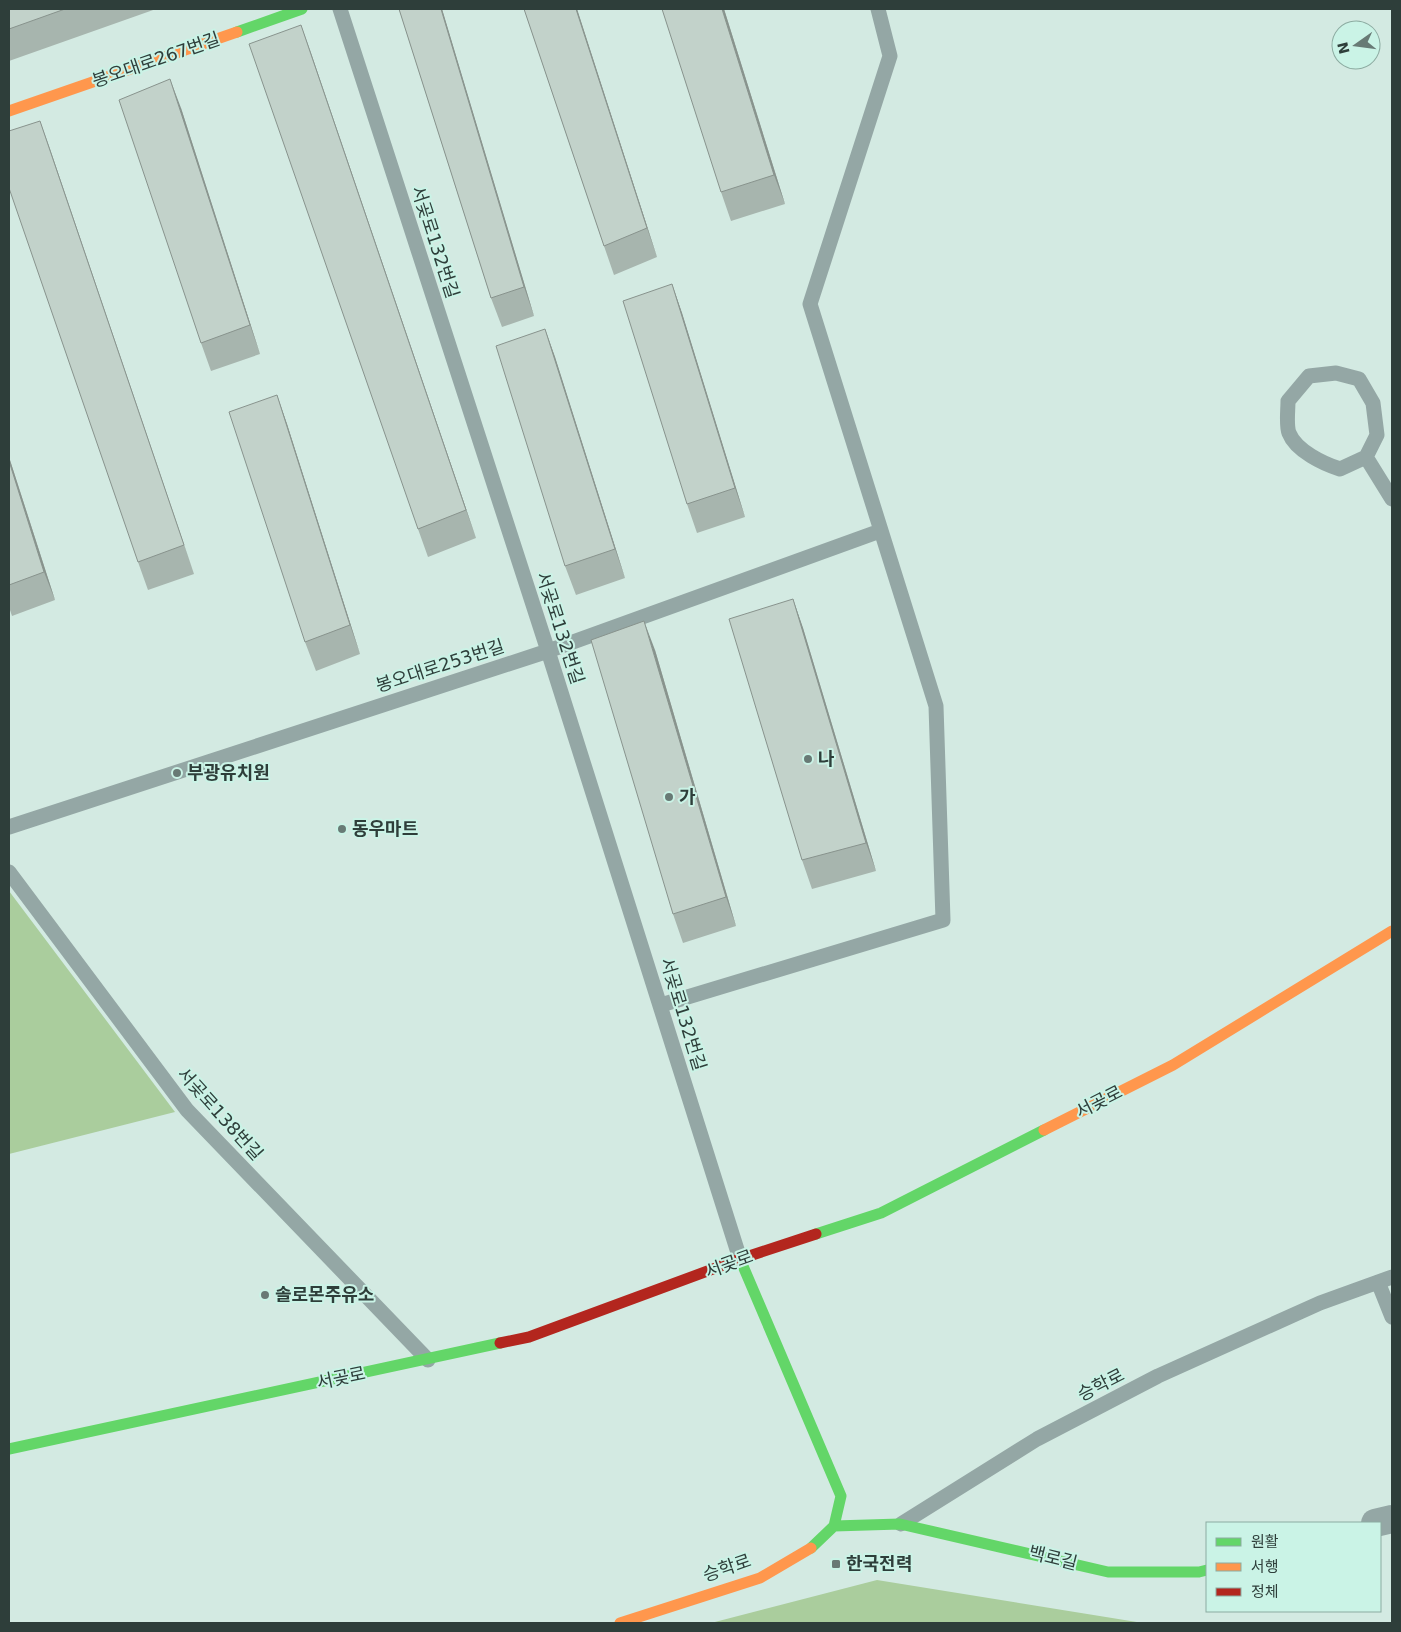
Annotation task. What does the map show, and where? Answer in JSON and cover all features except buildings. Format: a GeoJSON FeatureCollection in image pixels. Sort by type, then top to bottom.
{"type":"FeatureCollection","features":[{"type":"Feature","properties":{"kind":"main road","name":"봉오대로267번길"},"geometry":{"type":"LineString","coordinates":[[9,111],[302,9]]}},
{"type":"Feature","properties":{"kind":"main road","name":"서곶로"},"geometry":{"type":"LineString","coordinates":[[9,1449],[529,1337],[740,1259],[890,1208],[1173,1065],[1392,931]]}},
{"type":"Feature","properties":{"kind":"main road"},"geometry":{"type":"LineString","coordinates":[[740,1259],[841,1496],[834,1526],[900,1524]]}},
{"type":"Feature","properties":{"kind":"main road","name":"백로길"},"geometry":{"type":"LineString","coordinates":[[900,1524],[1108,1572],[1199,1572],[1206,1570]]}},
{"type":"Feature","properties":{"kind":"main road","name":"승학로"},"geometry":{"type":"LineString","coordinates":[[620,1623],[760,1578],[805,1554],[834,1526]]}},
{"type":"Feature","properties":{"kind":"street"},"geometry":{"type":"LineString","coordinates":[[1379,1522],[1392,1519]]}},
{"type":"Feature","properties":{"kind":"lane","name":"서곶로132번길"},"geometry":{"type":"LineString","coordinates":[[340,9],[548,651],[740,1259]]}},
{"type":"Feature","properties":{"kind":"lane"},"geometry":{"type":"LineString","coordinates":[[661,1005],[943,920],[936,706],[810,304],[890,56],[878,9]]}},
{"type":"Feature","properties":{"kind":"lane"},"geometry":{"type":"LineString","coordinates":[[1336,373],[1359,379],[1373,403],[1378,435],[1366,457],[1340,470],[1323,464],[1304,452],[1289,434],[1288,401],[1309,376],[1336,373]]}},
{"type":"Feature","properties":{"kind":"lane"},"geometry":{"type":"LineString","coordinates":[[1366,457],[1392,499]]}},
{"type":"Feature","properties":{"kind":"lane","name":"봉오대로253번길"},"geometry":{"type":"LineString","coordinates":[[9,828],[548,651],[880,531]]}},
{"type":"Feature","properties":{"kind":"lane","name":"서곶로138번길"},"geometry":{"type":"LineString","coordinates":[[9,872],[187,1110],[428,1360]]}},
{"type":"Feature","properties":{"kind":"lane"},"geometry":{"type":"LineString","coordinates":[[1385,1280],[1392,1318]]}},
{"type":"Feature","properties":{"kind":"lane","name":"승학로"},"geometry":{"type":"LineString","coordinates":[[900,1524],[1037,1439],[1158,1376],[1320,1302],[1385,1280]]}},
{"type":"Feature","properties":{"kind":"green space"},"geometry":{"type":"Polygon","coordinates":[[[9,891],[175,1112],[9,1154],[9,891]]]}},
{"type":"Feature","properties":{"kind":"green space"},"geometry":{"type":"Polygon","coordinates":[[[877,1580],[1143,1623],[711,1623],[877,1580]]]}},
{"type":"Feature","properties":{"kind":"traffic: fast"},"geometry":{"type":"LineString","coordinates":[[237,32],[302,9]]}},
{"type":"Feature","properties":{"kind":"traffic: fast"},"geometry":{"type":"LineString","coordinates":[[816,1234],[881,1213],[1044,1130]]}},
{"type":"Feature","properties":{"kind":"traffic: fast"},"geometry":{"type":"LineString","coordinates":[[740,1259],[841,1496],[834,1526],[811,1548]]}},
{"type":"Feature","properties":{"kind":"traffic: fast"},"geometry":{"type":"LineString","coordinates":[[9,1449],[500,1343]]}},
{"type":"Feature","properties":{"kind":"traffic: fast"},"geometry":{"type":"LineString","coordinates":[[834,1526],[900,1524],[1108,1572],[1199,1572],[1206,1570]]}},
{"type":"Feature","properties":{"kind":"traffic: slow"},"geometry":{"type":"LineString","coordinates":[[9,111],[237,32]]}},
{"type":"Feature","properties":{"kind":"traffic: slow"},"geometry":{"type":"LineString","coordinates":[[1044,1130],[1173,1065],[1392,931]]}},
{"type":"Feature","properties":{"kind":"traffic: slow"},"geometry":{"type":"LineString","coordinates":[[620,1623],[760,1578],[811,1548]]}},
{"type":"Feature","properties":{"kind":"traffic: jam"},"geometry":{"type":"LineString","coordinates":[[500,1343],[529,1337],[740,1259],[816,1234]]}},
{"type":"Feature","properties":{"kind":"place","name":"나"},"geometry":{"type":"Point","coordinates":[808,759]}},
{"type":"Feature","properties":{"kind":"place","name":"부광유치원"},"geometry":{"type":"Point","coordinates":[177,773]}},
{"type":"Feature","properties":{"kind":"place","name":"가"},"geometry":{"type":"Point","coordinates":[669,797]}},
{"type":"Feature","properties":{"kind":"place","name":"동우마트"},"geometry":{"type":"Point","coordinates":[342,829]}},
{"type":"Feature","properties":{"kind":"place","name":"솔로몬주유소"},"geometry":{"type":"Point","coordinates":[265,1295]}},
{"type":"Feature","properties":{"kind":"place","name":"한국전력"},"geometry":{"type":"Point","coordinates":[836,1564]}}]}
